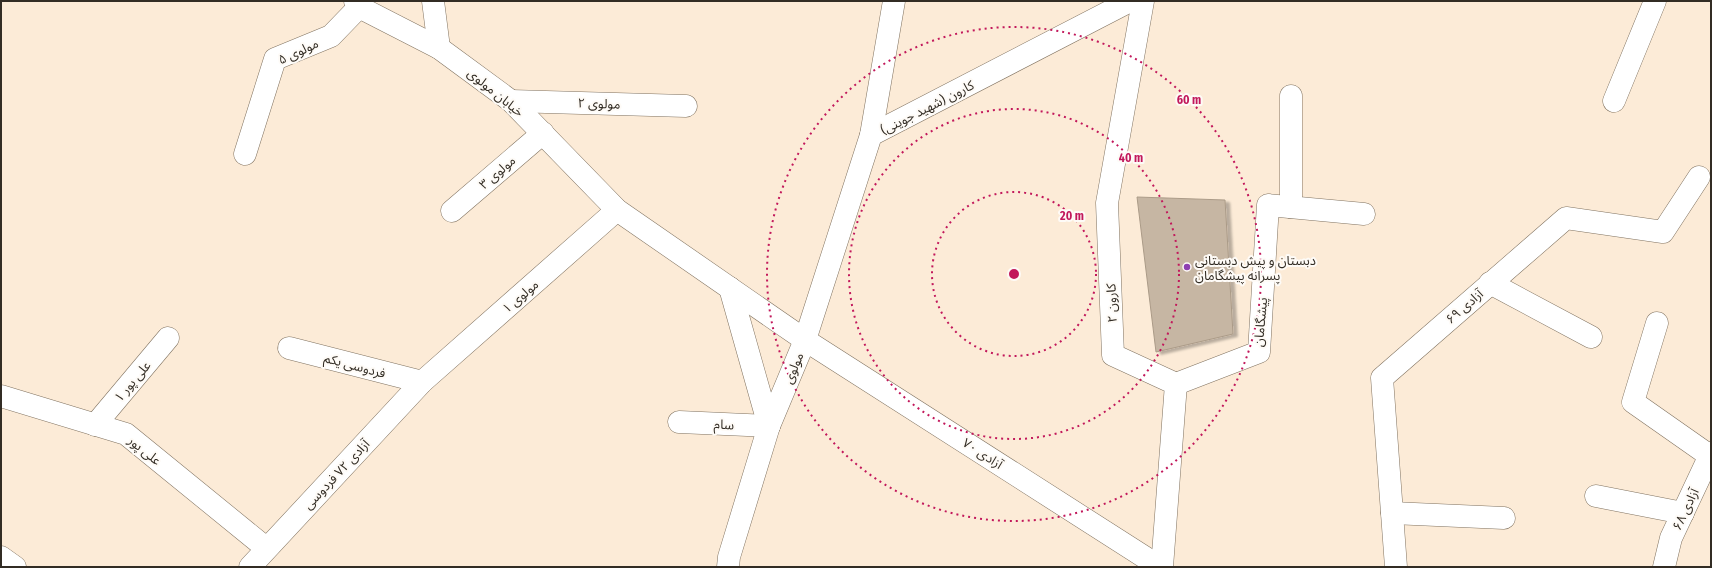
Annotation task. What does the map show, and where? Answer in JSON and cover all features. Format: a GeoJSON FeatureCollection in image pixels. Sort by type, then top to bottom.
{"type":"FeatureCollection","features":[{"type":"Feature","properties":{"kind":"street"},"geometry":{"type":"LineString","coordinates":[[433,1],[439,48]]}},
{"type":"Feature","properties":{"kind":"street"},"geometry":{"type":"LineString","coordinates":[[871,135],[894,1]]}},
{"type":"Feature","properties":{"kind":"street","name":"کارون (شهید جوینی)"},"geometry":{"type":"LineString","coordinates":[[805,340],[871,135],[1130,1]]}},
{"type":"Feature","properties":{"kind":"street","name":"کارون ۲"},"geometry":{"type":"LineString","coordinates":[[1143,1],[1107,203],[1113,354],[1176,384]]}},
{"type":"Feature","properties":{"kind":"street"},"geometry":{"type":"LineString","coordinates":[[1614,101],[1655,1]]}},
{"type":"Feature","properties":{"kind":"street","name":"خیابان مولوی"},"geometry":{"type":"LineString","coordinates":[[357,4],[439,48],[511,100],[618,210]]}},
{"type":"Feature","properties":{"kind":"street","name":"مولوی ۵"},"geometry":{"type":"LineString","coordinates":[[245,154],[274,59],[330,36],[357,4]]}},
{"type":"Feature","properties":{"kind":"street"},"geometry":{"type":"LineString","coordinates":[[1291,96],[1291,207]]}},
{"type":"Feature","properties":{"kind":"street","name":"مولوی ۲"},"geometry":{"type":"LineString","coordinates":[[511,100],[686,106]]}},
{"type":"Feature","properties":{"kind":"street","name":"مولوی ۳"},"geometry":{"type":"LineString","coordinates":[[452,211],[543,133]]}},
{"type":"Feature","properties":{"kind":"street","name":"آزادی ۶۹"},"geometry":{"type":"LineString","coordinates":[[1396,567],[1382,378],[1566,218],[1664,232],[1699,177]]}},
{"type":"Feature","properties":{"kind":"street","name":"پیشگامان"},"geometry":{"type":"LineString","coordinates":[[1176,384],[1259,352],[1268,205],[1364,214]]}},
{"type":"Feature","properties":{"kind":"street","name":"مولوی"},"geometry":{"type":"LineString","coordinates":[[618,210],[805,340],[769,426],[728,567]]}},
{"type":"Feature","properties":{"kind":"street","name":"مولوی ۱"},"geometry":{"type":"LineString","coordinates":[[422,382],[618,210]]}},
{"type":"Feature","properties":{"kind":"street"},"geometry":{"type":"LineString","coordinates":[[1490,283],[1591,337]]}},
{"type":"Feature","properties":{"kind":"street"},"geometry":{"type":"LineString","coordinates":[[730,288],[769,426]]}},
{"type":"Feature","properties":{"kind":"street"},"geometry":{"type":"LineString","coordinates":[[1657,323],[1633,402],[1710,455]]}},
{"type":"Feature","properties":{"kind":"street","name":"علی پور ۱"},"geometry":{"type":"LineString","coordinates":[[95,425],[168,338]]}},
{"type":"Feature","properties":{"kind":"street","name":"آزادی ۷۰"},"geometry":{"type":"LineString","coordinates":[[805,340],[1161,567]]}},
{"type":"Feature","properties":{"kind":"street","name":"فردوسی یکم"},"geometry":{"type":"LineString","coordinates":[[289,348],[422,382]]}},
{"type":"Feature","properties":{"kind":"street","name":"آزادی ۷۲ فردوسی"},"geometry":{"type":"LineString","coordinates":[[250,567],[266,548],[422,382]]}},
{"type":"Feature","properties":{"kind":"street"},"geometry":{"type":"LineString","coordinates":[[1161,567],[1176,384]]}},
{"type":"Feature","properties":{"kind":"street","name":"علی پور"},"geometry":{"type":"LineString","coordinates":[[1,396],[126,434],[266,548]]}},
{"type":"Feature","properties":{"kind":"street","name":"سام"},"geometry":{"type":"LineString","coordinates":[[679,422],[769,426]]}},
{"type":"Feature","properties":{"kind":"street","name":"آزادی ۶۸"},"geometry":{"type":"LineString","coordinates":[[1664,567],[1671,538],[1710,455]]}},
{"type":"Feature","properties":{"kind":"street"},"geometry":{"type":"LineString","coordinates":[[1596,496],[1683,513]]}},
{"type":"Feature","properties":{"kind":"street"},"geometry":{"type":"LineString","coordinates":[[1392,513],[1504,518]]}},
{"type":"Feature","properties":{"kind":"street"},"geometry":{"type":"LineString","coordinates":[[1,557],[15,567]]}},
{"type":"Feature","properties":{"kind":"building","name":"دبستان و پیش دبستانی پسرانه پیشگامان"},"geometry":{"type":"Polygon","coordinates":[[[1137,197],[1225,200],[1233,334],[1156,352],[1137,197]]]}},
{"type":"Feature","properties":{"kind":"place","name":"دبستان و پیش دبستانی پسرانه پیشگامان"},"geometry":{"type":"Point","coordinates":[1187,267]}}]}
